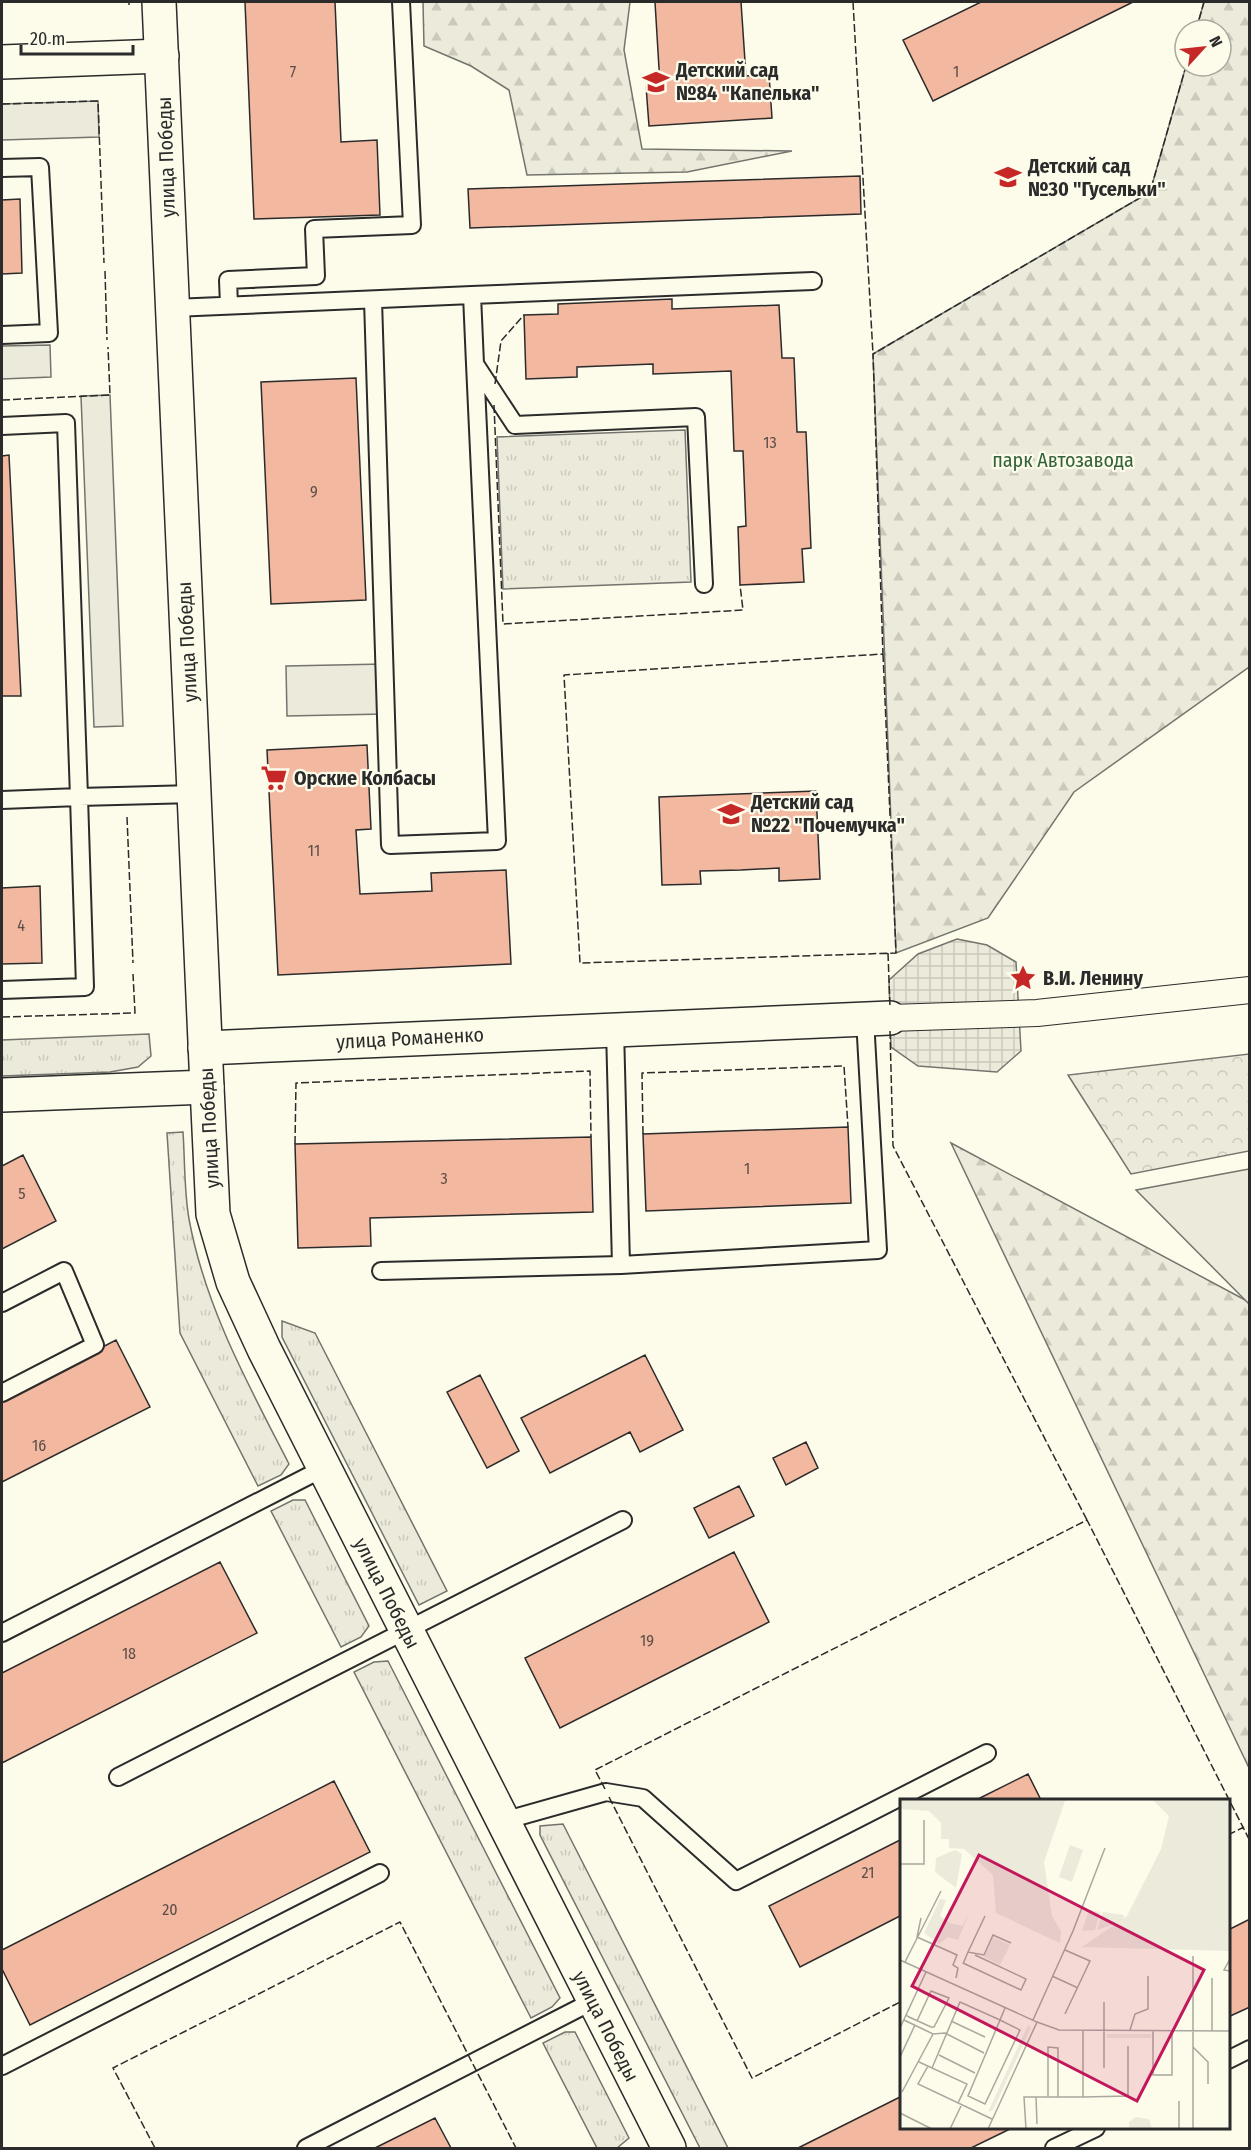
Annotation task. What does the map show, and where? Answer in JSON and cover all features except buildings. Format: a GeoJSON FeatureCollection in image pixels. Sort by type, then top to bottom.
{"type":"FeatureCollection","features":[{"type":"Feature","properties":{"kind":"street","name":"улица Победы"},"geometry":{"type":"LineString","coordinates":[[159,2],[213,1214],[233,1282],[324,1468],[593,2001],[660,2146]]}},
{"type":"Feature","properties":{"kind":"street"},"geometry":{"type":"LineString","coordinates":[[2,62],[162,56]]}},
{"type":"Feature","properties":{"kind":"street"},"geometry":{"type":"LineString","coordinates":[[878,1019],[1037,1013],[1250,990]]}},
{"type":"Feature","properties":{"kind":"street","name":"улица Романенко"},"geometry":{"type":"LineString","coordinates":[[205,1048],[878,1019]]}},
{"type":"Feature","properties":{"kind":"street"},"geometry":{"type":"LineString","coordinates":[[2,1095],[207,1087]]}},
{"type":"Feature","properties":{"kind":"lane"},"geometry":{"type":"LineString","coordinates":[[229,305],[228,280],[316,276],[314,229],[412,225],[401,2]]}},
{"type":"Feature","properties":{"kind":"lane"},"geometry":{"type":"LineString","coordinates":[[2,168],[40,166],[49,333],[2,335]]}},
{"type":"Feature","properties":{"kind":"lane"},"geometry":{"type":"LineString","coordinates":[[172,308],[813,281]]}},
{"type":"Feature","properties":{"kind":"lane"},"geometry":{"type":"LineString","coordinates":[[373,300],[390,845],[497,841],[472,295]]}},
{"type":"Feature","properties":{"kind":"lane"},"geometry":{"type":"LineString","coordinates":[[476,364],[514,425],[696,417],[704,584]]}},
{"type":"Feature","properties":{"kind":"lane"},"geometry":{"type":"LineString","coordinates":[[2,426],[66,423],[85,987],[2,990]]}},
{"type":"Feature","properties":{"kind":"lane"},"geometry":{"type":"LineString","coordinates":[[2,800],[194,794]]}},
{"type":"Feature","properties":{"kind":"lane"},"geometry":{"type":"LineString","coordinates":[[381,1271],[621,1265],[878,1250],[878,1019]]}},
{"type":"Feature","properties":{"kind":"lane"},"geometry":{"type":"LineString","coordinates":[[615,1029],[621,1265]]}},
{"type":"Feature","properties":{"kind":"lane"},"geometry":{"type":"LineString","coordinates":[[2,1303],[64,1271],[95,1345],[2,1393]]}},
{"type":"Feature","properties":{"kind":"lane"},"geometry":{"type":"LineString","coordinates":[[2,1633],[324,1468]]}},
{"type":"Feature","properties":{"kind":"lane"},"geometry":{"type":"LineString","coordinates":[[117,1777],[623,1520]]}},
{"type":"Feature","properties":{"kind":"lane"},"geometry":{"type":"LineString","coordinates":[[503,1821],[606,1792],[643,1798],[736,1881],[987,1753]]}},
{"type":"Feature","properties":{"kind":"lane"},"geometry":{"type":"LineString","coordinates":[[2,2066],[380,1873]]}},
{"type":"Feature","properties":{"kind":"lane"},"geometry":{"type":"LineString","coordinates":[[306,2148],[593,2001]]}},
{"type":"Feature","properties":{"kind":"lane"},"geometry":{"type":"LineString","coordinates":[[1230,2059],[1250,2049]]}},
{"type":"Feature","properties":{"kind":"lane"},"geometry":{"type":"LineString","coordinates":[[1054,2148],[1092,2129]]}},
{"type":"Feature","properties":{"kind":"green space"},"geometry":{"type":"Polygon","coordinates":[[[423,2],[630,2],[624,50],[642,149],[792,151],[687,172],[527,175],[509,90],[471,66],[424,46],[423,2]]]}},
{"type":"Feature","properties":{"kind":"green space","name":"парк Автозавода"},"geometry":{"type":"Polygon","coordinates":[[[1204,2],[1249,2],[1249,667],[1074,792],[988,918],[896,953],[873,354],[1150,192],[1183,78],[1233,78],[1233,18],[1199,18],[1204,2]]]}},
{"type":"Feature","properties":{"kind":"green space"},"geometry":{"type":"Polygon","coordinates":[[[685,430],[691,582],[503,589],[497,437],[685,430]]]}},
{"type":"Feature","properties":{"kind":"green space"},"geometry":{"type":"Polygon","coordinates":[[[149,1034],[151,1056],[138,1067],[110,1072],[2,1076],[2,1040],[149,1034]]]}},
{"type":"Feature","properties":{"kind":"green space"},"geometry":{"type":"Polygon","coordinates":[[[1249,1054],[1249,1151],[1131,1174],[1068,1075],[1249,1054]]]}},
{"type":"Feature","properties":{"kind":"green space"},"geometry":{"type":"Polygon","coordinates":[[[183,1132],[187,1208],[196,1252],[217,1315],[230,1345],[289,1464],[281,1475],[258,1486],[180,1333],[167,1133],[183,1132]]]}},
{"type":"Feature","properties":{"kind":"green space"},"geometry":{"type":"Polygon","coordinates":[[[951,1143],[1249,1302],[1249,1768],[951,1143]]]}},
{"type":"Feature","properties":{"kind":"green space"},"geometry":{"type":"Polygon","coordinates":[[[1250,1169],[1249,1304],[1136,1190],[1250,1169]]]}},
{"type":"Feature","properties":{"kind":"green space"},"geometry":{"type":"Polygon","coordinates":[[[282,1321],[315,1333],[447,1591],[419,1605],[282,1337],[282,1321]]]}},
{"type":"Feature","properties":{"kind":"green space"},"geometry":{"type":"Polygon","coordinates":[[[293,1500],[305,1500],[369,1626],[361,1637],[341,1647],[271,1511],[293,1500]]]}},
{"type":"Feature","properties":{"kind":"green space"},"geometry":{"type":"Polygon","coordinates":[[[388,1661],[560,1998],[552,2007],[531,2018],[354,1672],[374,1662],[388,1661]]]}},
{"type":"Feature","properties":{"kind":"green space"},"geometry":{"type":"Polygon","coordinates":[[[563,1824],[728,2148],[700,2148],[540,1835],[540,1826],[563,1824]]]}},
{"type":"Feature","properties":{"kind":"green space"},"geometry":{"type":"Polygon","coordinates":[[[565,2032],[575,2032],[629,2138],[617,2148],[597,2148],[543,2043],[565,2032]]]}},
{"type":"Feature","properties":{"kind":"shaded area"},"geometry":{"type":"Polygon","coordinates":[[[98,101],[99,137],[2,140],[2,104],[98,101]]]}},
{"type":"Feature","properties":{"kind":"shaded area"},"geometry":{"type":"Polygon","coordinates":[[[50,345],[51,377],[2,379],[2,346],[50,345]]]}},
{"type":"Feature","properties":{"kind":"shaded area"},"geometry":{"type":"Polygon","coordinates":[[[110,395],[123,726],[94,727],[81,396],[110,395]]]}},
{"type":"Feature","properties":{"kind":"shaded area"},"geometry":{"type":"Polygon","coordinates":[[[384,664],[385,714],[287,716],[286,666],[384,664]]]}},
{"type":"Feature","properties":{"kind":"shaded area"},"geometry":{"type":"Polygon","coordinates":[[[957,939],[987,945],[1016,962],[1021,1051],[997,1072],[918,1066],[891,1047],[889,980],[918,954],[957,939]]]}},
{"type":"Feature","properties":{"kind":"fence"},"geometry":{"type":"LineString","coordinates":[[853,2],[873,354]]}},
{"type":"Feature","properties":{"kind":"fence"},"geometry":{"type":"LineString","coordinates":[[1199,18],[1204,2]]}},
{"type":"Feature","properties":{"kind":"fence"},"geometry":{"type":"LineString","coordinates":[[883,656],[873,354],[1150,192],[1183,78]]}},
{"type":"Feature","properties":{"kind":"fence"},"geometry":{"type":"LineString","coordinates":[[2,104],[98,101],[104,263]]}},
{"type":"Feature","properties":{"kind":"fence"},"geometry":{"type":"LineString","coordinates":[[105,271],[107,340]]}},
{"type":"Feature","properties":{"kind":"fence"},"geometry":{"type":"LineString","coordinates":[[495,384],[501,341],[524,315]]}},
{"type":"Feature","properties":{"kind":"fence"},"geometry":{"type":"LineString","coordinates":[[2,400],[110,395],[108,347]]}},
{"type":"Feature","properties":{"kind":"fence"},"geometry":{"type":"LineString","coordinates":[[494,405],[503,624],[743,610],[740,585]]}},
{"type":"Feature","properties":{"kind":"fence"},"geometry":{"type":"LineString","coordinates":[[883,654],[896,953],[580,963],[564,675],[883,654]]}},
{"type":"Feature","properties":{"kind":"fence"},"geometry":{"type":"LineString","coordinates":[[127,817],[133,963]]}},
{"type":"Feature","properties":{"kind":"fence"},"geometry":{"type":"LineString","coordinates":[[888,953],[890,1007]]}},
{"type":"Feature","properties":{"kind":"fence"},"geometry":{"type":"LineString","coordinates":[[2,1017],[135,1013],[133,974]]}},
{"type":"Feature","properties":{"kind":"fence"},"geometry":{"type":"LineString","coordinates":[[890,1031],[893,1146],[1087,1520]]}},
{"type":"Feature","properties":{"kind":"fence"},"geometry":{"type":"LineString","coordinates":[[643,1134],[642,1073],[844,1066],[848,1127]]}},
{"type":"Feature","properties":{"kind":"fence"},"geometry":{"type":"LineString","coordinates":[[295,1144],[296,1083],[590,1071],[591,1137]]}},
{"type":"Feature","properties":{"kind":"fence"},"geometry":{"type":"LineString","coordinates":[[605,1789],[595,1770],[1087,1520],[1229,1799]]}},
{"type":"Feature","properties":{"kind":"fence"},"geometry":{"type":"LineString","coordinates":[[609,1797],[752,2078],[900,2002]]}},
{"type":"Feature","properties":{"kind":"fence"},"geometry":{"type":"LineString","coordinates":[[1230,1802],[1250,1841]]}},
{"type":"Feature","properties":{"kind":"fence"},"geometry":{"type":"LineString","coordinates":[[1230,1834],[1244,1827]]}},
{"type":"Feature","properties":{"kind":"fence"},"geometry":{"type":"LineString","coordinates":[[155,2148],[113,2068],[400,1922],[516,2148]]}},
{"type":"Feature","properties":{"kind":"place","name":"Детский сад №84 \"Капелька\""},"geometry":{"type":"Point","coordinates":[656,82]}},
{"type":"Feature","properties":{"kind":"place","name":"Детский сад №30 \"Гусельки\""},"geometry":{"type":"Point","coordinates":[1008,177]}},
{"type":"Feature","properties":{"kind":"place","name":"Орские Колбасы"},"geometry":{"type":"Point","coordinates":[274,778]}},
{"type":"Feature","properties":{"kind":"place","name":"Детский сад №22 \"Почемучка\""},"geometry":{"type":"Point","coordinates":[731,814]}},
{"type":"Feature","properties":{"kind":"place","name":"В.И. Ленину"},"geometry":{"type":"Point","coordinates":[1023,978]}}]}
